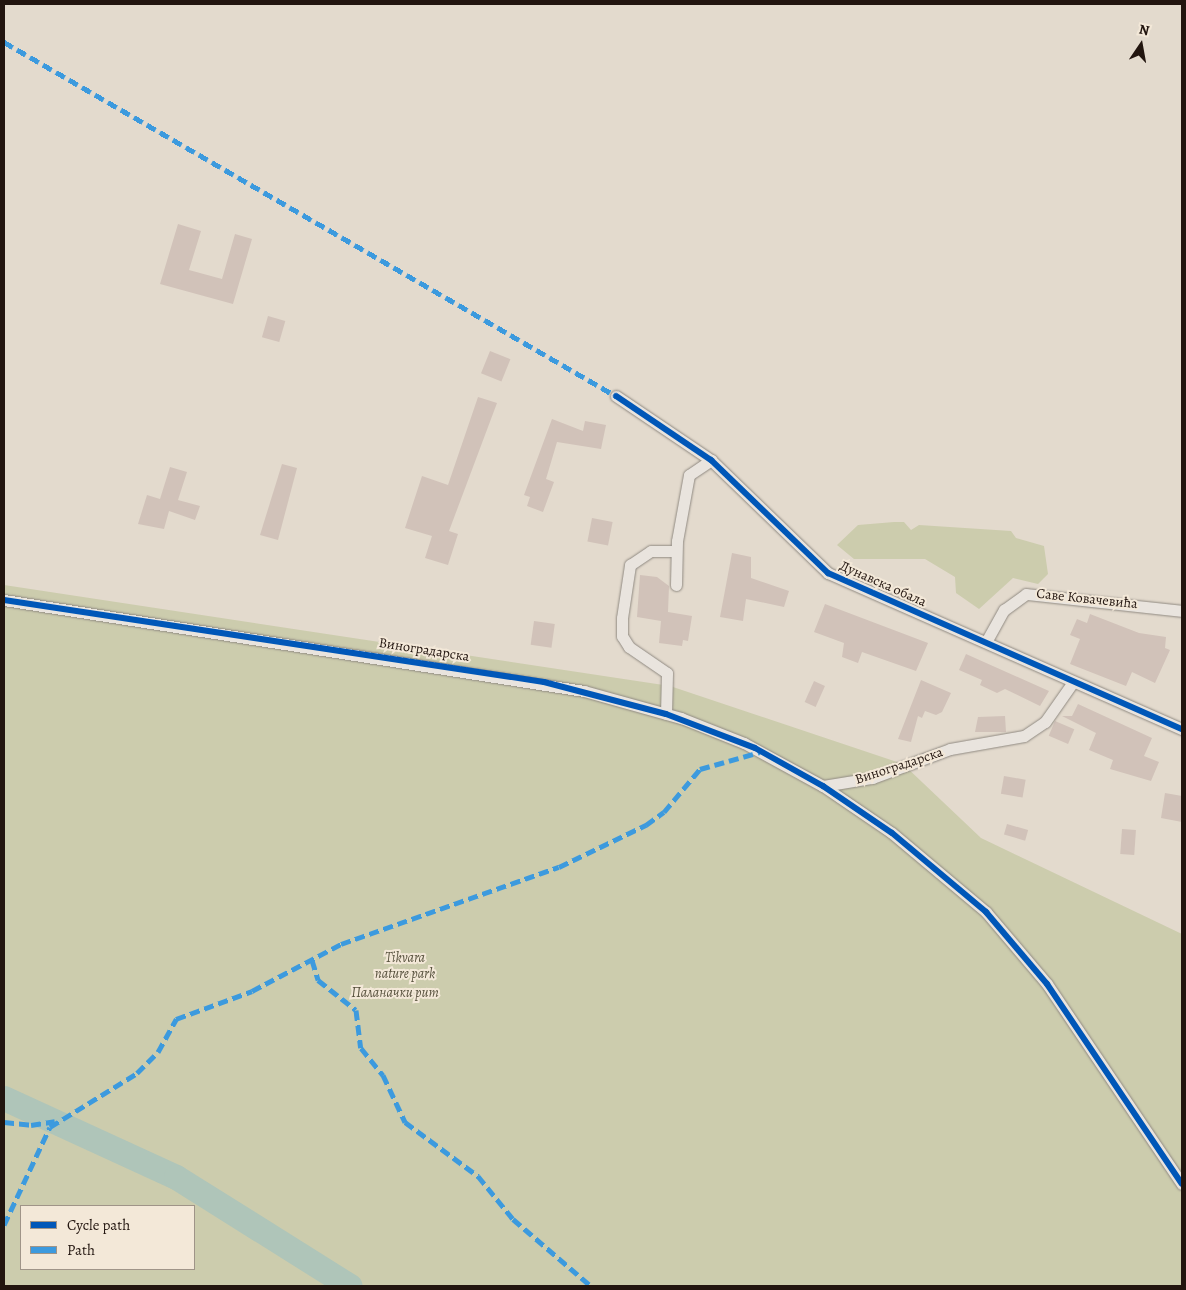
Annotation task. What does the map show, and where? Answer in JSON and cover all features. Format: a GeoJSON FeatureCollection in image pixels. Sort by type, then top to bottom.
{"type":"FeatureCollection","features":[{"type":"Feature","properties":{"kind":"street","name":"Дунавска обала"},"geometry":{"type":"LineString","coordinates":[[616,396],[711,460],[828,573],[1073,682],[1182,728]]}},
{"type":"Feature","properties":{"kind":"street"},"geometry":{"type":"LineString","coordinates":[[676,585],[676,551],[689,476],[711,460]]}},
{"type":"Feature","properties":{"kind":"street"},"geometry":{"type":"LineString","coordinates":[[666,714],[667,674],[629,647],[622,636],[622,608],[630,565],[651,551],[676,551]]}},
{"type":"Feature","properties":{"kind":"street","name":"Саве Ковачевића"},"geometry":{"type":"LineString","coordinates":[[986,642],[1004,610],[1026,594],[1182,611]]}},
{"type":"Feature","properties":{"kind":"street","name":"Виноградарска"},"geometry":{"type":"LineString","coordinates":[[4,600],[524,678],[666,714],[744,743],[823,786],[872,778],[950,750],[1024,736],[1044,722],[1073,682]]}},
{"type":"Feature","properties":{"kind":"street"},"geometry":{"type":"LineString","coordinates":[[823,786],[892,833],[986,912],[1047,984],[1182,1184]]}},
{"type":"Feature","properties":{"kind":"green space"},"geometry":{"type":"Polygon","coordinates":[[[904,522],[911,530],[919,525],[1011,531],[1016,538],[1044,546],[1048,574],[1038,584],[1013,578],[979,609],[956,593],[955,577],[925,559],[854,559],[837,545],[858,525],[904,522]]]}},
{"type":"Feature","properties":{"kind":"green space","name":"Паланачки рит"},"geometry":{"type":"Polygon","coordinates":[[[4,585],[670,686],[903,764],[981,838],[1182,934],[1182,1286],[4,1286],[4,585]]]}},
{"type":"Feature","properties":{"kind":"building"},"geometry":{"type":"Polygon","coordinates":[[[178,224],[201,231],[189,270],[222,279],[235,234],[252,239],[233,304],[160,284],[178,224]]]}},
{"type":"Feature","properties":{"kind":"building"},"geometry":{"type":"Polygon","coordinates":[[[268,316],[285,321],[279,342],[262,337],[268,316]]]}},
{"type":"Feature","properties":{"kind":"building"},"geometry":{"type":"Polygon","coordinates":[[[490,351],[510,359],[501,381],[481,373],[490,351]]]}},
{"type":"Feature","properties":{"kind":"building"},"geometry":{"type":"Polygon","coordinates":[[[478,397],[497,403],[449,531],[458,534],[448,565],[425,558],[432,536],[405,528],[422,476],[448,485],[478,397]]]}},
{"type":"Feature","properties":{"kind":"building"},"geometry":{"type":"Polygon","coordinates":[[[552,419],[583,431],[585,421],[606,425],[601,449],[557,442],[546,479],[554,482],[543,512],[527,506],[530,497],[524,495],[552,419]]]}},
{"type":"Feature","properties":{"kind":"building"},"geometry":{"type":"Polygon","coordinates":[[[282,464],[297,468],[278,540],[260,535],[282,464]]]}},
{"type":"Feature","properties":{"kind":"building"},"geometry":{"type":"Polygon","coordinates":[[[170,467],[187,472],[178,500],[200,506],[195,520],[169,511],[164,529],[138,524],[147,495],[160,499],[170,467]]]}},
{"type":"Feature","properties":{"kind":"building"},"geometry":{"type":"Polygon","coordinates":[[[592,518],[613,522],[608,546],[587,542],[592,518]]]}},
{"type":"Feature","properties":{"kind":"building"},"geometry":{"type":"Polygon","coordinates":[[[732,553],[751,557],[751,578],[789,591],[784,607],[746,599],[743,621],[720,617],[732,553]]]}},
{"type":"Feature","properties":{"kind":"building"},"geometry":{"type":"Polygon","coordinates":[[[640,575],[657,577],[669,586],[668,612],[692,616],[688,641],[683,640],[682,646],[659,643],[661,621],[637,617],[640,575]]]}},
{"type":"Feature","properties":{"kind":"building"},"geometry":{"type":"Polygon","coordinates":[[[825,604],[928,643],[916,671],[862,652],[858,663],[842,657],[844,643],[814,632],[825,604]]]}},
{"type":"Feature","properties":{"kind":"building"},"geometry":{"type":"Polygon","coordinates":[[[1090,614],[1139,633],[1166,637],[1165,648],[1170,650],[1155,683],[1132,672],[1126,686],[1070,664],[1080,639],[1070,635],[1077,619],[1087,623],[1090,614]]]}},
{"type":"Feature","properties":{"kind":"building"},"geometry":{"type":"Polygon","coordinates":[[[534,621],[555,624],[551,648],[531,645],[534,621]]]}},
{"type":"Feature","properties":{"kind":"building"},"geometry":{"type":"Polygon","coordinates":[[[966,654],[1049,691],[1040,706],[1005,689],[997,693],[980,685],[982,680],[959,670],[966,654]]]}},
{"type":"Feature","properties":{"kind":"building"},"geometry":{"type":"Polygon","coordinates":[[[921,680],[951,693],[942,712],[936,715],[925,711],[922,718],[918,716],[911,742],[898,739],[921,680]]]}},
{"type":"Feature","properties":{"kind":"building"},"geometry":{"type":"Polygon","coordinates":[[[814,681],[825,686],[816,707],[805,702],[814,681]]]}},
{"type":"Feature","properties":{"kind":"building"},"geometry":{"type":"Polygon","coordinates":[[[1078,704],[1152,738],[1144,756],[1159,762],[1151,781],[1110,769],[1113,760],[1089,750],[1096,733],[1062,716],[1072,716],[1078,704]]]}},
{"type":"Feature","properties":{"kind":"building"},"geometry":{"type":"Polygon","coordinates":[[[1005,716],[1006,732],[975,732],[978,717],[1005,716]]]}},
{"type":"Feature","properties":{"kind":"building"},"geometry":{"type":"Polygon","coordinates":[[[1055,721],[1074,729],[1068,744],[1049,736],[1055,721]]]}},
{"type":"Feature","properties":{"kind":"building"},"geometry":{"type":"Polygon","coordinates":[[[1004,776],[1026,780],[1023,798],[1001,794],[1004,776]]]}},
{"type":"Feature","properties":{"kind":"building"},"geometry":{"type":"Polygon","coordinates":[[[1165,793],[1182,796],[1182,822],[1161,818],[1165,793]]]}},
{"type":"Feature","properties":{"kind":"building"},"geometry":{"type":"Polygon","coordinates":[[[1007,824],[1028,830],[1025,841],[1004,835],[1007,824]]]}},
{"type":"Feature","properties":{"kind":"building"},"geometry":{"type":"Polygon","coordinates":[[[1122,829],[1136,830],[1134,855],[1120,854],[1122,829]]]}},
{"type":"Feature","properties":{"kind":"waterway"},"geometry":{"type":"LineString","coordinates":[[4,1098],[176,1177],[350,1286]]}},
{"type":"Feature","properties":{"kind":"marked path"},"geometry":{"type":"LineString","coordinates":[[4,42],[616,396]]}},
{"type":"Feature","properties":{"kind":"marked path"},"geometry":{"type":"LineString","coordinates":[[4,1225],[50,1127],[137,1073],[158,1052],[176,1019],[252,991],[341,944],[559,867],[646,825],[664,812],[700,769],[760,752]]}},
{"type":"Feature","properties":{"kind":"marked path"},"geometry":{"type":"LineString","coordinates":[[312,960],[318,980],[356,1010],[361,1048],[383,1075],[405,1122],[478,1176],[513,1219],[591,1286]]}},
{"type":"Feature","properties":{"kind":"marked path"},"geometry":{"type":"LineString","coordinates":[[4,1122],[31,1125],[55,1121]]}},
{"type":"Feature","properties":{"kind":"cycle path"},"geometry":{"type":"LineString","coordinates":[[616,396],[711,460],[828,573],[1182,729]]}},
{"type":"Feature","properties":{"kind":"cycle path"},"geometry":{"type":"LineString","coordinates":[[4,600],[544,682],[666,714],[755,748],[823,786],[892,833],[986,912],[1047,984],[1182,1184]]}},
{"type":"Feature","properties":{"kind":"park label","name":"Tikvara nature park"},"geometry":{"type":"Point","coordinates":[405,966]}}]}
